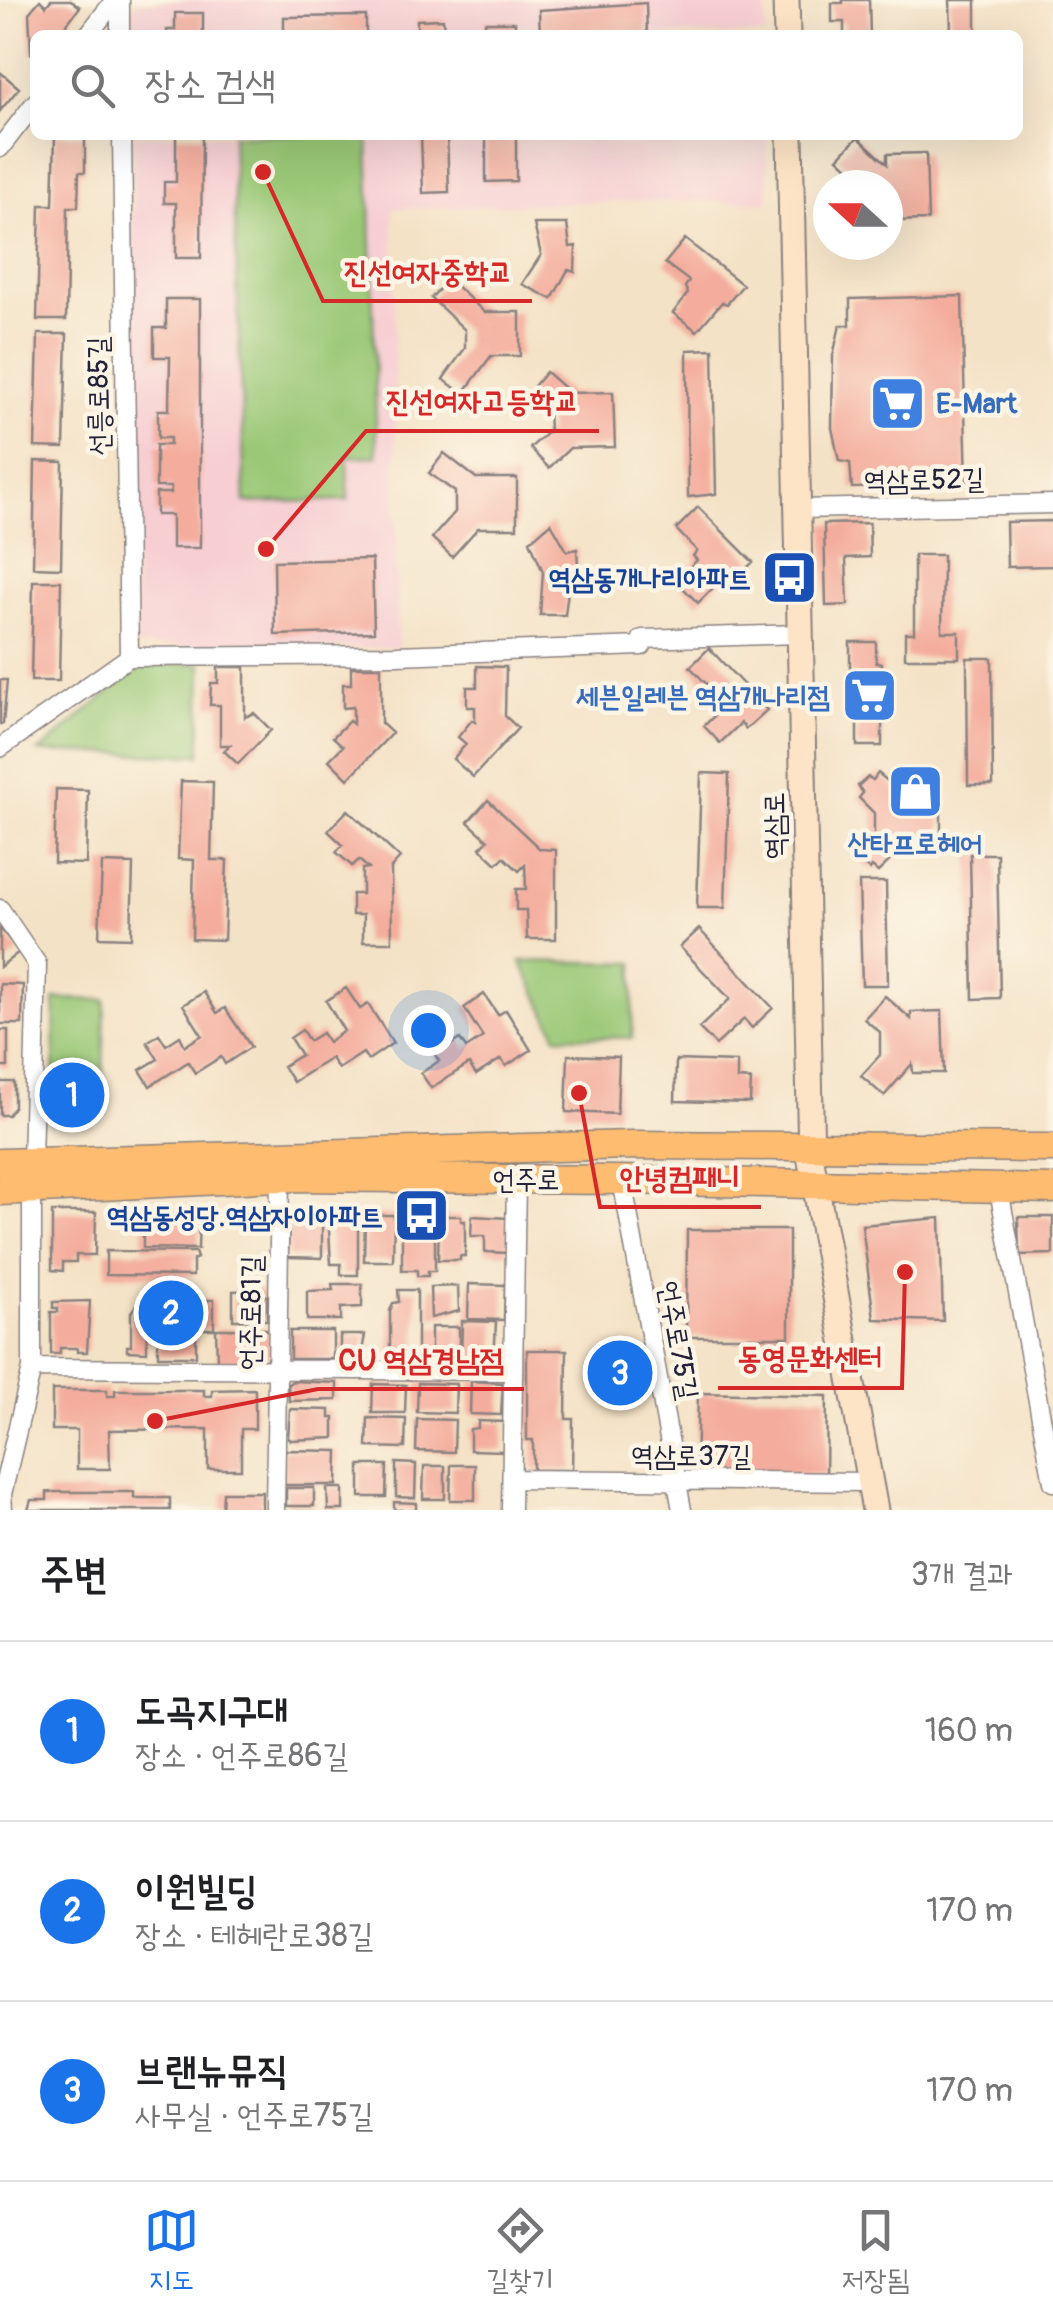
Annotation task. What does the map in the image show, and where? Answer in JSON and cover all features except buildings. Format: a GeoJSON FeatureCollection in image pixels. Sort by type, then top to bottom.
{"type":"FeatureCollection","features":[{"type":"Feature","properties":{"kind":"main road"},"geometry":{"type":"LineString","coordinates":[[786,0],[787,30]]}},
{"type":"Feature","properties":{"kind":"main road","name":"역삼로"},"geometry":{"type":"LineString","coordinates":[[790,140],[810,1144],[875,1510]]}},
{"type":"Feature","properties":{"kind":"main road","name":"언주로"},"geometry":{"type":"LineString","coordinates":[[0,1190],[32,1176],[630,1144],[1053,1148]]}},
{"type":"Feature","properties":{"kind":"main road","name":"언주로"},"geometry":{"type":"LineString","coordinates":[[0,1163],[32,1176],[622,1180],[1053,1190]]}},
{"type":"Feature","properties":{"kind":"street"},"geometry":{"type":"LineString","coordinates":[[92,30],[117,0]]}},
{"type":"Feature","properties":{"kind":"street"},"geometry":{"type":"LineString","coordinates":[[117,0],[120,30]]}},
{"type":"Feature","properties":{"kind":"street"},"geometry":{"type":"LineString","coordinates":[[0,148],[30,110]]}},
{"type":"Feature","properties":{"kind":"street","name":"선릉로85길"},"geometry":{"type":"LineString","coordinates":[[122,140],[129,657]]}},
{"type":"Feature","properties":{"kind":"street","name":"역삼로52길"},"geometry":{"type":"LineString","coordinates":[[796,510],[1053,504]]}},
{"type":"Feature","properties":{"kind":"street"},"geometry":{"type":"LineString","coordinates":[[0,748],[129,657],[397,655],[800,634]]}},
{"type":"Feature","properties":{"kind":"street"},"geometry":{"type":"LineString","coordinates":[[0,909],[37,964],[32,1368],[2,1500]]}},
{"type":"Feature","properties":{"kind":"street","name":"언주로81길"},"geometry":{"type":"LineString","coordinates":[[275,1510],[280,1177]]}},
{"type":"Feature","properties":{"kind":"street"},"geometry":{"type":"LineString","coordinates":[[512,1510],[516,1179]]}},
{"type":"Feature","properties":{"kind":"street","name":"언주로75길"},"geometry":{"type":"LineString","coordinates":[[622,1180],[682,1510]]}},
{"type":"Feature","properties":{"kind":"street"},"geometry":{"type":"LineString","coordinates":[[999,1190],[1053,1482]]}},
{"type":"Feature","properties":{"kind":"street"},"geometry":{"type":"LineString","coordinates":[[32,1368],[513,1371]]}},
{"type":"Feature","properties":{"kind":"street"},"geometry":{"type":"LineString","coordinates":[[1034,1377],[1053,1377]]}},
{"type":"Feature","properties":{"kind":"street","name":"역삼로37길"},"geometry":{"type":"LineString","coordinates":[[512,1479],[870,1482]]}},
{"type":"Feature","properties":{"kind":"shaded area"},"geometry":{"type":"Polygon","coordinates":[[[766,0],[766,30],[130,30],[130,11],[138,3],[766,0]]]}},
{"type":"Feature","properties":{"kind":"shaded area"},"geometry":{"type":"Polygon","coordinates":[[[132,140],[767,140],[768,202],[633,201],[393,209],[398,648],[136,646],[132,140]]]}},
{"type":"Feature","properties":{"kind":"green space"},"geometry":{"type":"Polygon","coordinates":[[[232,140],[368,140],[377,456],[347,457],[348,500],[245,503],[232,140]]]}},
{"type":"Feature","properties":{"kind":"green space"},"geometry":{"type":"Polygon","coordinates":[[[142,664],[202,664],[200,755],[39,752],[142,664]]]}},
{"type":"Feature","properties":{"kind":"green space"},"geometry":{"type":"Polygon","coordinates":[[[521,961],[634,963],[632,1038],[557,1036],[521,961]]]}},
{"type":"Feature","properties":{"kind":"green space"},"geometry":{"type":"Polygon","coordinates":[[[55,999],[105,1000],[103,1079],[54,1078],[55,999]]]}},
{"type":"Feature","properties":{"kind":"place","name":"진선여자중학교"},"geometry":{"type":"Point","coordinates":[263,172]}},
{"type":"Feature","properties":{"kind":"place","name":"E-Mart"},"geometry":{"type":"Point","coordinates":[897,403]}},
{"type":"Feature","properties":{"kind":"place","name":"진선여자고등학교"},"geometry":{"type":"Point","coordinates":[266,549]}},
{"type":"Feature","properties":{"kind":"place","name":"역삼동개나리아파트"},"geometry":{"type":"Point","coordinates":[790,578]}},
{"type":"Feature","properties":{"kind":"place","name":"세븐일레븐 역삼개나리점"},"geometry":{"type":"Point","coordinates":[869,696]}},
{"type":"Feature","properties":{"kind":"place","name":"산타프로헤어"},"geometry":{"type":"Point","coordinates":[915,792]}},
{"type":"Feature","properties":{"kind":"place","name":"안녕컴패니"},"geometry":{"type":"Point","coordinates":[579,1093]}},
{"type":"Feature","properties":{"kind":"place","name":"도곡지구대"},"geometry":{"type":"Point","coordinates":[72,1095]}},
{"type":"Feature","properties":{"kind":"place","name":"역삼동성당.역삼자이아파트"},"geometry":{"type":"Point","coordinates":[422,1216]}},
{"type":"Feature","properties":{"kind":"place","name":"동영문화센터"},"geometry":{"type":"Point","coordinates":[905,1272]}},
{"type":"Feature","properties":{"kind":"place","name":"이원빌딩"},"geometry":{"type":"Point","coordinates":[171,1313]}},
{"type":"Feature","properties":{"kind":"place","name":"브랜뉴뮤직"},"geometry":{"type":"Point","coordinates":[620,1373]}},
{"type":"Feature","properties":{"kind":"place","name":"CU 역삼경남점"},"geometry":{"type":"Point","coordinates":[155,1421]}}]}
